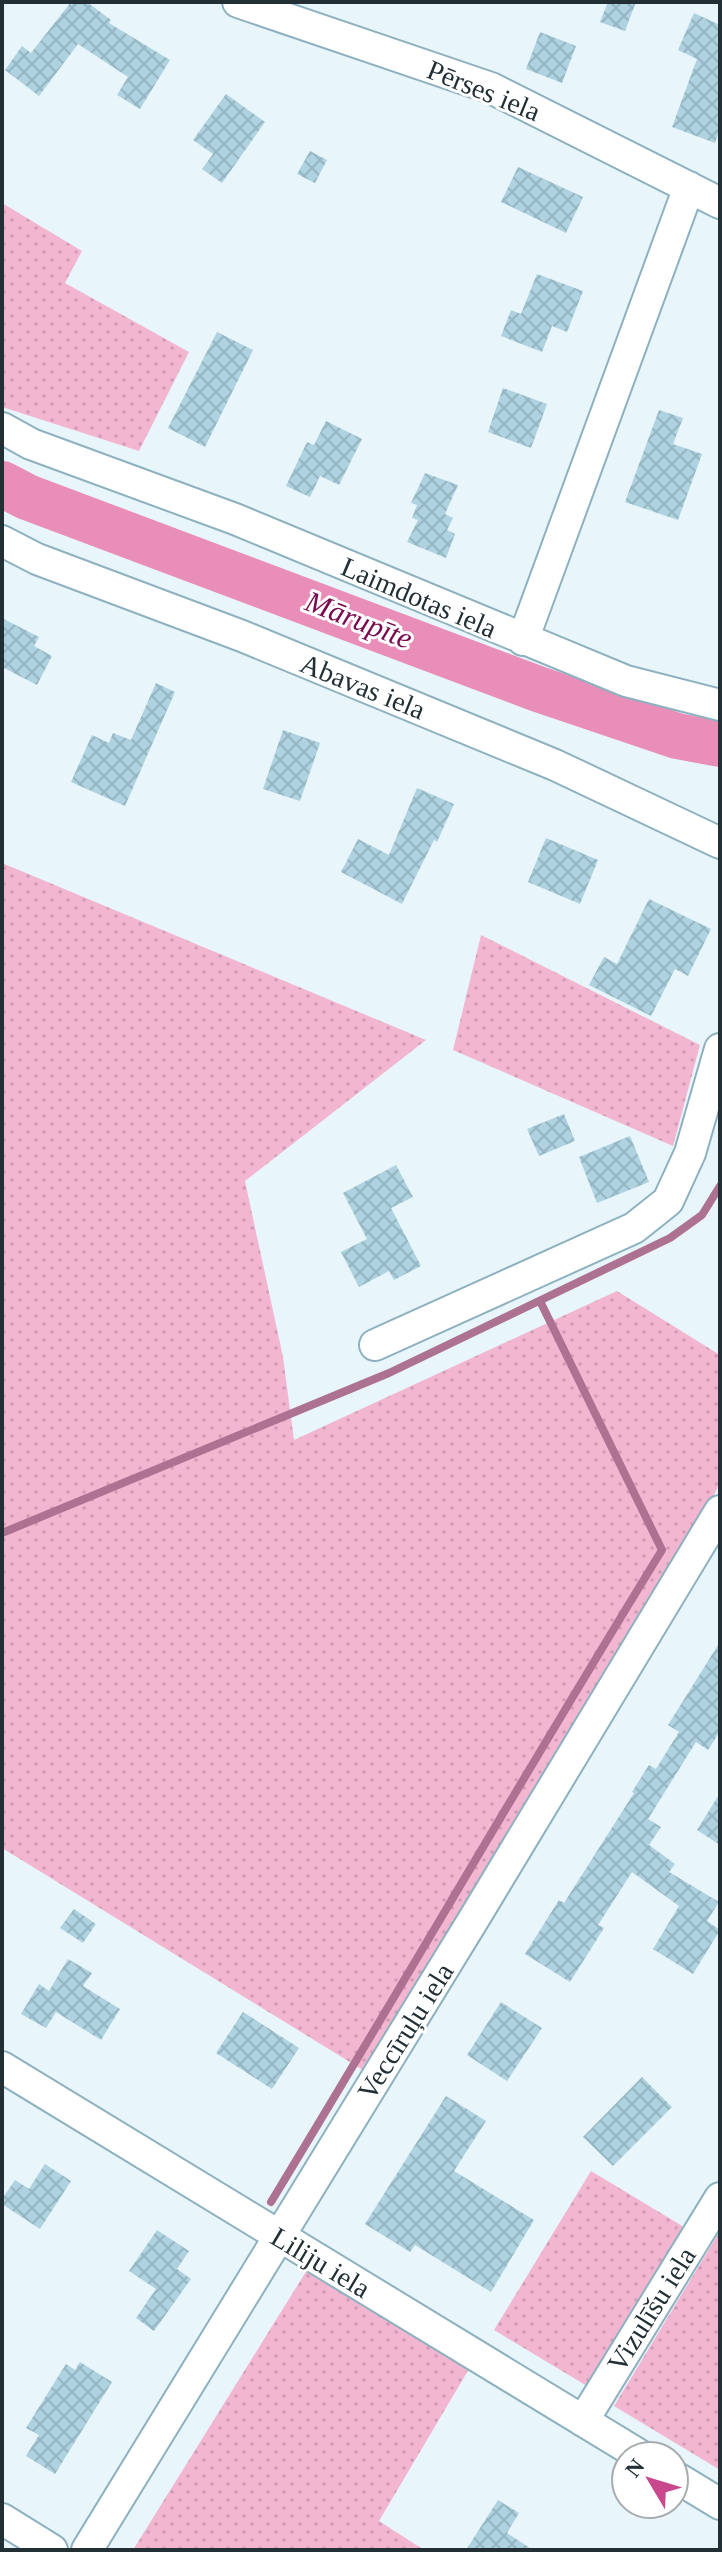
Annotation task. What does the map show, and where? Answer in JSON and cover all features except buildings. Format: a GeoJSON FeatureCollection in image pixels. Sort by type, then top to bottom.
{"type":"FeatureCollection","features":[{"type":"Feature","properties":{"kind":"street","name":"Pērses iela"},"geometry":{"type":"LineString","coordinates":[[238,2],[491,88],[720,203]]}},
{"type":"Feature","properties":{"kind":"street","name":"Laimdotas iela"},"geometry":{"type":"LineString","coordinates":[[2,428],[31,444],[235,519],[523,640],[689,187]]}},
{"type":"Feature","properties":{"kind":"street","name":"Abavas iela"},"geometry":{"type":"LineString","coordinates":[[2,541],[37,559],[242,636],[541,759],[720,843]]}},
{"type":"Feature","properties":{"kind":"street"},"geometry":{"type":"LineString","coordinates":[[523,640],[626,681],[720,705]]}},
{"type":"Feature","properties":{"kind":"street"},"geometry":{"type":"LineString","coordinates":[[375,1345],[634,1228],[668,1201],[690,1153],[720,1049]]}},
{"type":"Feature","properties":{"kind":"street","name":"Veccīruļu iela"},"geometry":{"type":"LineString","coordinates":[[87,2550],[720,1511]]}},
{"type":"Feature","properties":{"kind":"street","name":"Liliju iela"},"geometry":{"type":"LineString","coordinates":[[2,2067],[614,2440]]}},
{"type":"Feature","properties":{"kind":"street","name":"Vizulīšu iela"},"geometry":{"type":"LineString","coordinates":[[583,2421],[720,2198]]}},
{"type":"Feature","properties":{"kind":"street"},"geometry":{"type":"LineString","coordinates":[[690,2486],[720,2504]]}},
{"type":"Feature","properties":{"kind":"street"},"geometry":{"type":"LineString","coordinates":[[2,2519],[52,2550]]}},
{"type":"Feature","properties":{"kind":"shaded area"},"geometry":{"type":"Polygon","coordinates":[[[2,203],[82,251],[65,283],[189,352],[139,451],[2,407],[2,203]]]}},
{"type":"Feature","properties":{"kind":"shaded area"},"geometry":{"type":"Polygon","coordinates":[[[2,863],[426,1040],[245,1181],[283,1357],[294,1440],[617,1291],[720,1355],[720,1482],[690,1547],[366,2072],[2,1848],[2,863]]]}},
{"type":"Feature","properties":{"kind":"shaded area"},"geometry":{"type":"Polygon","coordinates":[[[481,935],[700,1045],[673,1146],[453,1050],[481,935]]]}},
{"type":"Feature","properties":{"kind":"shaded area"},"geometry":{"type":"Polygon","coordinates":[[[591,2171],[689,2230],[592,2389],[494,2330],[591,2171]]]}},
{"type":"Feature","properties":{"kind":"shaded area"},"geometry":{"type":"Polygon","coordinates":[[[720,2231],[720,2470],[690,2452],[690,2440],[670,2440],[614,2406],[720,2231]]]}},
{"type":"Feature","properties":{"kind":"shaded area"},"geometry":{"type":"Polygon","coordinates":[[[307,2270],[469,2369],[379,2521],[424,2550],[133,2550],[307,2270]]]}},
{"type":"Feature","properties":{"kind":"waterway","name":"Mārupīte"},"geometry":{"type":"LineString","coordinates":[[2,484],[27,497],[538,689],[677,736],[720,744]]}},
{"type":"Feature","properties":{"kind":"waterway"},"geometry":{"type":"LineString","coordinates":[[2,1533],[389,1373],[670,1238],[702,1215],[720,1186]]}},
{"type":"Feature","properties":{"kind":"waterway"},"geometry":{"type":"LineString","coordinates":[[271,2202],[662,1550],[540,1301]]}}]}
